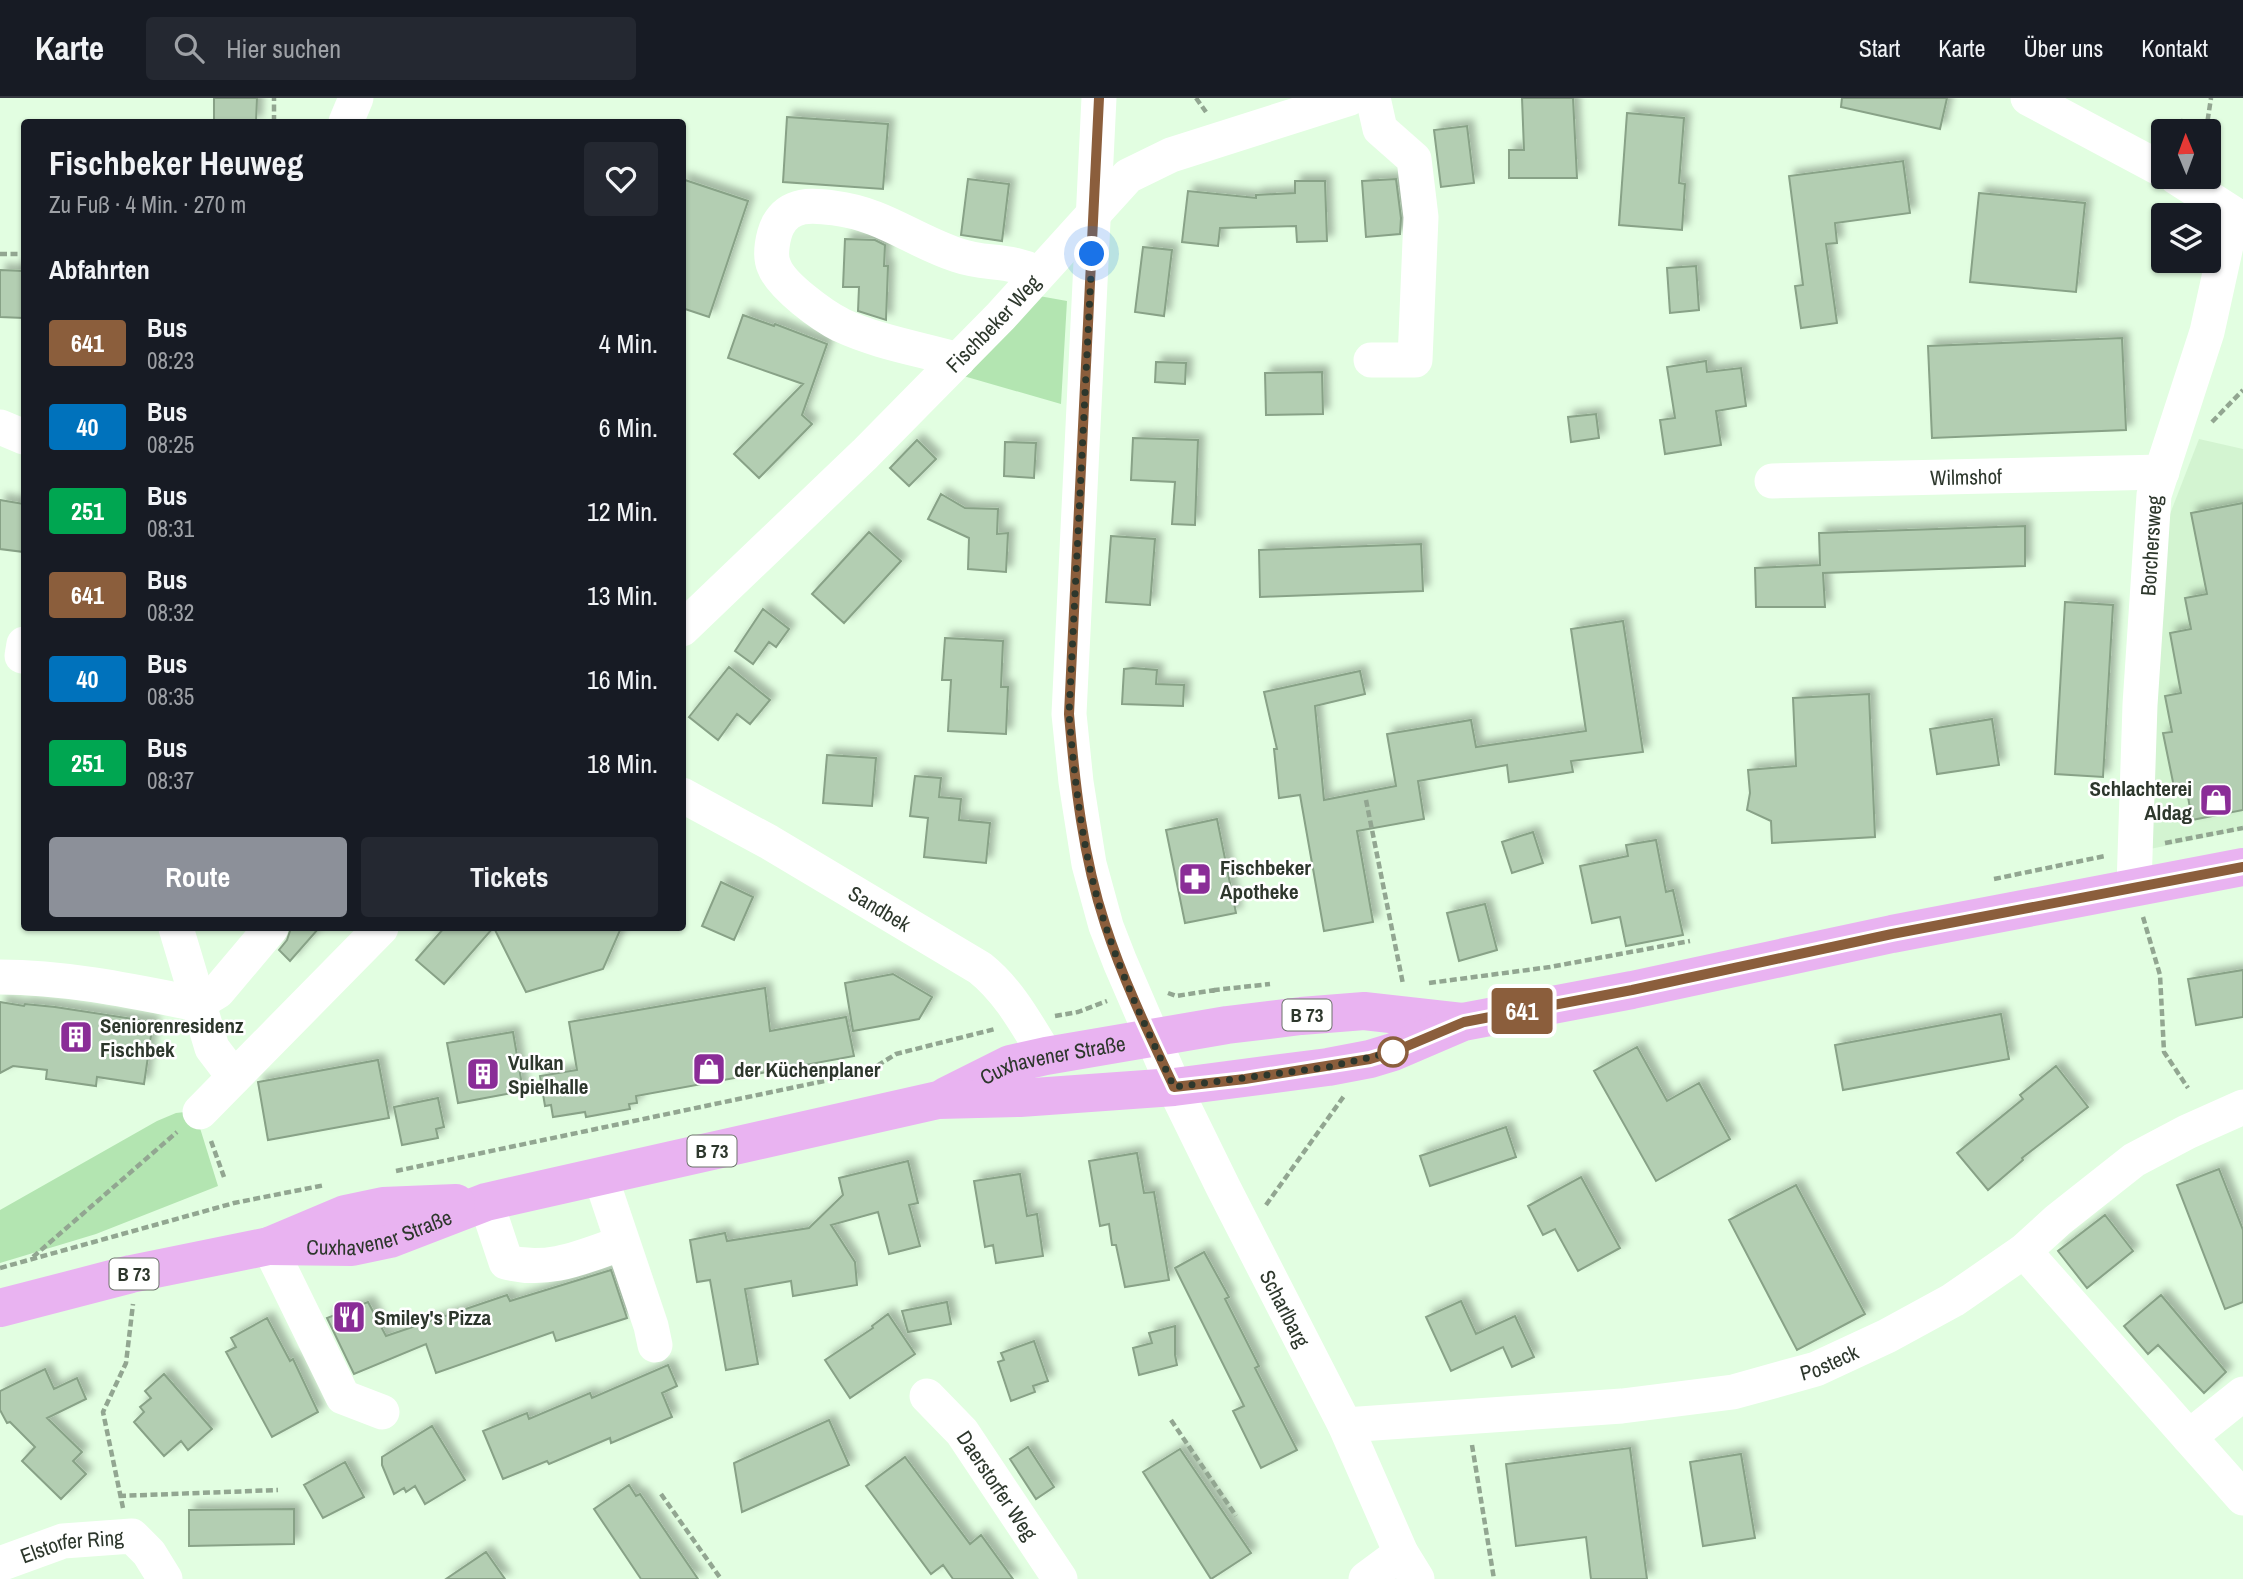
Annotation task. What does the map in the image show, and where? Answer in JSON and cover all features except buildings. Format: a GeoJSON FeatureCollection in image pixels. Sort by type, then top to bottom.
{"type":"FeatureCollection","features":[{"type":"Feature","properties":{"kind":"main road","name":"Cuxhavener Straße"},"geometry":{"type":"LineString","coordinates":[[0,1308],[131,1274],[270,1246],[345,1214],[383,1206],[486,1202],[938,1100],[1020,1098],[1174,1087],[1304,1070],[1371,1058],[1393,1052],[1464,1022],[1632,990],[1892,934],[2135,868],[2243,867]]}},
{"type":"Feature","properties":{"kind":"main road","name":"Cuxhavener Straße"},"geometry":{"type":"LineString","coordinates":[[938,1100],[1010,1064],[1227,1025],[1364,1011],[1464,1022]]}},
{"type":"Feature","properties":{"kind":"street"},"geometry":{"type":"LineString","coordinates":[[347,119],[356,98]]}},
{"type":"Feature","properties":{"kind":"street","name":"Scharlbarg"},"geometry":{"type":"LineString","coordinates":[[1099,98],[1069,714],[1089,864],[1106,926],[1151,1038],[1345,1424],[1409,1566]]}},
{"type":"Feature","properties":{"kind":"street","name":"Fischbeker Weg"},"geometry":{"type":"LineString","coordinates":[[686,625],[865,454],[958,360],[1128,176],[1171,155],[1350,98]]}},
{"type":"Feature","properties":{"kind":"street"},"geometry":{"type":"LineString","coordinates":[[1371,360],[1415,360],[1421,217],[1414,159],[1380,129],[1373,98]]}},
{"type":"Feature","properties":{"kind":"street"},"geometry":{"type":"LineString","coordinates":[[2028,98],[2083,112],[2151,161]]}},
{"type":"Feature","properties":{"kind":"street"},"geometry":{"type":"LineString","coordinates":[[2195,189],[2238,217]]}},
{"type":"Feature","properties":{"kind":"street"},"geometry":{"type":"LineString","coordinates":[[958,360],[840,324],[807,302],[779,276],[772,262],[777,228],[786,214],[794,208],[817,206],[863,214],[892,223],[959,256],[1023,266],[1038,274]]}},
{"type":"Feature","properties":{"kind":"street","name":"Borchersweg"},"geometry":{"type":"LineString","coordinates":[[2135,868],[2140,705],[2154,495],[2207,332],[2238,217]]}},
{"type":"Feature","properties":{"kind":"street"},"geometry":{"type":"LineString","coordinates":[[0,427],[21,436]]}},
{"type":"Feature","properties":{"kind":"street","name":"Wilmshof"},"geometry":{"type":"LineString","coordinates":[[1772,481],[2162,472]]}},
{"type":"Feature","properties":{"kind":"street","name":"Sandbek"},"geometry":{"type":"LineString","coordinates":[[686,797],[769,842],[980,968],[995,980],[1046,1056]]}},
{"type":"Feature","properties":{"kind":"street"},"geometry":{"type":"LineString","coordinates":[[177,931],[212,1048],[234,1077]]}},
{"type":"Feature","properties":{"kind":"street"},"geometry":{"type":"LineString","coordinates":[[0,977],[24,977],[110,988],[197,1004],[218,991],[268,931]]}},
{"type":"Feature","properties":{"kind":"street"},"geometry":{"type":"LineString","coordinates":[[200,1112],[378,931]]}},
{"type":"Feature","properties":{"kind":"street","name":"Posteck"},"geometry":{"type":"LineString","coordinates":[[1345,1424],[1622,1406],[1733,1392],[1816,1368],[1887,1336],[1953,1300],[2024,1251],[2133,1160],[2243,1107]]}},
{"type":"Feature","properties":{"kind":"street"},"geometry":{"type":"LineString","coordinates":[[601,1178],[655,1345]]}},
{"type":"Feature","properties":{"kind":"street"},"geometry":{"type":"LineString","coordinates":[[486,1202],[506,1262],[523,1266],[559,1265],[622,1243]]}},
{"type":"Feature","properties":{"kind":"street"},"geometry":{"type":"LineString","coordinates":[[270,1246],[343,1396],[383,1412]]}},
{"type":"Feature","properties":{"kind":"street"},"geometry":{"type":"LineString","coordinates":[[2024,1251],[2243,1498]]}},
{"type":"Feature","properties":{"kind":"street"},"geometry":{"type":"LineString","coordinates":[[2189,1437],[2243,1394]]}},
{"type":"Feature","properties":{"kind":"street","name":"Daerstorfer Weg"},"geometry":{"type":"LineString","coordinates":[[927,1396],[962,1432],[1060,1579]]}},
{"type":"Feature","properties":{"kind":"street","name":"Elstorfer Ring"},"geometry":{"type":"LineString","coordinates":[[0,1564],[63,1541],[132,1536],[149,1553],[165,1579]]}},
{"type":"Feature","properties":{"kind":"street"},"geometry":{"type":"LineString","coordinates":[[1366,1579],[1409,1566]]}},
{"type":"Feature","properties":{"kind":"path"},"geometry":{"type":"LineString","coordinates":[[274,98],[274,119]]}},
{"type":"Feature","properties":{"kind":"path"},"geometry":{"type":"LineString","coordinates":[[2209,119],[2211,98]]}},
{"type":"Feature","properties":{"kind":"path"},"geometry":{"type":"LineString","coordinates":[[0,254],[21,254]]}},
{"type":"Feature","properties":{"kind":"path"},"geometry":{"type":"LineString","coordinates":[[1366,800],[1404,985],[1395,985]]}},
{"type":"Feature","properties":{"kind":"path"},"geometry":{"type":"LineString","coordinates":[[1990,880],[2135,868],[2243,828]]}},
{"type":"Feature","properties":{"kind":"path"},"geometry":{"type":"LineString","coordinates":[[2135,868],[2160,975],[2164,1052],[2188,1088]]}},
{"type":"Feature","properties":{"kind":"path"},"geometry":{"type":"LineString","coordinates":[[1417,984],[1550,967],[1699,940]]}},
{"type":"Feature","properties":{"kind":"path"},"geometry":{"type":"LineString","coordinates":[[388,1172],[867,1072],[896,1054],[1078,1012],[1131,991],[1155,987],[1175,996],[1271,984]]}},
{"type":"Feature","properties":{"kind":"path"},"geometry":{"type":"LineString","coordinates":[[1215,990],[1227,1025]]}},
{"type":"Feature","properties":{"kind":"path"},"geometry":{"type":"LineString","coordinates":[[1247,1232],[1371,1058]]}},
{"type":"Feature","properties":{"kind":"path"},"geometry":{"type":"LineString","coordinates":[[29,1260],[200,1112],[224,1177]]}},
{"type":"Feature","properties":{"kind":"path"},"geometry":{"type":"LineString","coordinates":[[0,1268],[234,1203],[335,1183]]}},
{"type":"Feature","properties":{"kind":"path"},"geometry":{"type":"LineString","coordinates":[[131,1274],[133,1316],[126,1363],[103,1412],[119,1496],[132,1536]]}},
{"type":"Feature","properties":{"kind":"path"},"geometry":{"type":"LineString","coordinates":[[1468,1416],[1494,1579]]}},
{"type":"Feature","properties":{"kind":"path"},"geometry":{"type":"LineString","coordinates":[[1171,1420],[1237,1517]]}},
{"type":"Feature","properties":{"kind":"path"},"geometry":{"type":"LineString","coordinates":[[119,1496],[278,1490]]}},
{"type":"Feature","properties":{"kind":"path"},"geometry":{"type":"LineString","coordinates":[[661,1494],[721,1579]]}},
{"type":"Feature","properties":{"kind":"shaded area"},"geometry":{"type":"Polygon","coordinates":[[[1039,296],[1067,301],[1061,404],[960,375],[1039,296]]]}},
{"type":"Feature","properties":{"kind":"shaded area"},"geometry":{"type":"Polygon","coordinates":[[[2199,439],[2243,449],[2243,830],[2145,850],[2165,527],[2199,439]]]}},
{"type":"Feature","properties":{"kind":"shaded area"},"geometry":{"type":"Polygon","coordinates":[[[185,1112],[200,1128],[218,1186],[96,1234],[0,1263],[0,1210],[157,1121],[185,1112]]]}},
{"type":"Feature","properties":{"kind":"bus line","name":"641"},"geometry":{"type":"LineString","coordinates":[[1099,98],[1069,714],[1076,782],[1089,864],[1098,898],[1125,977],[1174,1087],[1245,1079],[1370,1059],[1464,1022],[1632,990],[1892,934],[2243,867]]}},
{"type":"Feature","properties":{"kind":"place","name":"Schlachterei Aldag"},"geometry":{"type":"Point","coordinates":[2216,800]}},
{"type":"Feature","properties":{"kind":"place","name":"Fischbeker Apotheke"},"geometry":{"type":"Point","coordinates":[1195,879]}},
{"type":"Feature","properties":{"kind":"place","name":"Seniorenresidenz Fischbek"},"geometry":{"type":"Point","coordinates":[76,1037]}},
{"type":"Feature","properties":{"kind":"place","name":"der Küchenplaner"},"geometry":{"type":"Point","coordinates":[709,1069]}},
{"type":"Feature","properties":{"kind":"place","name":"Vulkan Spielhalle"},"geometry":{"type":"Point","coordinates":[483,1074]}},
{"type":"Feature","properties":{"kind":"place","name":"Smiley's Pizza"},"geometry":{"type":"Point","coordinates":[349,1317]}},
{"type":"Feature","properties":{"kind":"route"},"geometry":{"type":"LineString","coordinates":[[1092,254],[1069,714],[1089,864],[1106,926],[1151,1038],[1174,1087],[1328,1067],[1393,1052]]}}]}
